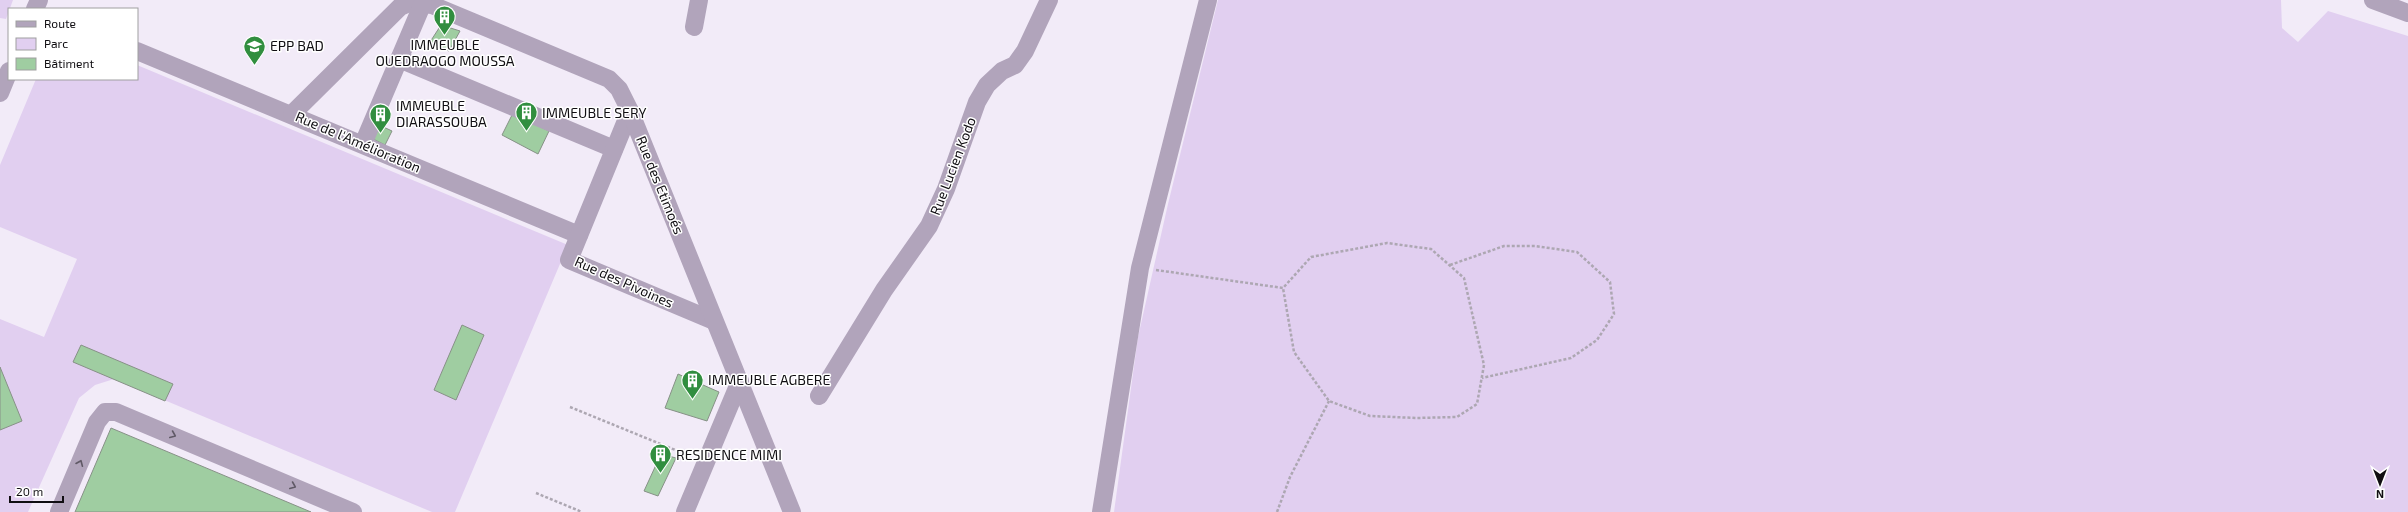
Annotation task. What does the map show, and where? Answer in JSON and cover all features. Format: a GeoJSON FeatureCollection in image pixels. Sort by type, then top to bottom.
{"type":"FeatureCollection","features":[{"type":"Feature","properties":{"kind":"street"},"geometry":{"type":"LineString","coordinates":[[694,27],[698,0]]}},
{"type":"Feature","properties":{"kind":"street","name":"Rue Lucien Kodo"},"geometry":{"type":"LineString","coordinates":[[819,396],[884,290],[930,226],[946,189],[977,102],[987,85],[1002,71],[1015,65],[1025,51],[1049,0]]}},
{"type":"Feature","properties":{"kind":"street"},"geometry":{"type":"LineString","coordinates":[[1101,512],[1140,268],[1208,0]]}},
{"type":"Feature","properties":{"kind":"street"},"geometry":{"type":"LineString","coordinates":[[2373,0],[2408,13]]}},
{"type":"Feature","properties":{"kind":"street"},"geometry":{"type":"LineString","coordinates":[[292,114],[400,7],[411,2],[423,2],[364,144]]}},
{"type":"Feature","properties":{"kind":"street","name":"Rue des Etimoés"},"geometry":{"type":"LineString","coordinates":[[423,2],[609,79],[619,89],[630,111],[792,512]]}},
{"type":"Feature","properties":{"kind":"street","name":"Rue de l'Amélioration"},"geometry":{"type":"LineString","coordinates":[[138,50],[579,234]]}},
{"type":"Feature","properties":{"kind":"street"},"geometry":{"type":"LineString","coordinates":[[399,59],[614,149]]}},
{"type":"Feature","properties":{"kind":"street"},"geometry":{"type":"LineString","coordinates":[[0,93],[8,73]]}},
{"type":"Feature","properties":{"kind":"street","name":"Rue des Pivoines"},"geometry":{"type":"LineString","coordinates":[[630,111],[569,260],[714,321]]}},
{"type":"Feature","properties":{"kind":"street"},"geometry":{"type":"LineString","coordinates":[[686,512],[740,381]]}},
{"type":"Feature","properties":{"kind":"street"},"geometry":{"type":"LineString","coordinates":[[59,512],[97,422],[105,412],[116,412],[353,512]]}},
{"type":"Feature","properties":{"kind":"path"},"geometry":{"type":"LineString","coordinates":[[1387,243],[1431,249],[1464,278],[1484,365],[1477,404],[1457,417],[1370,416],[1329,401],[1294,352],[1283,288],[1311,257],[1387,243]]}},
{"type":"Feature","properties":{"kind":"path"},"geometry":{"type":"LineString","coordinates":[[1450,265],[1504,246],[1535,246],[1577,252],[1610,282],[1614,314],[1597,340],[1571,358],[1482,378]]}},
{"type":"Feature","properties":{"kind":"path"},"geometry":{"type":"LineString","coordinates":[[1140,268],[1283,288]]}},
{"type":"Feature","properties":{"kind":"path"},"geometry":{"type":"LineString","coordinates":[[1276,512],[1290,477],[1329,401]]}},
{"type":"Feature","properties":{"kind":"path"},"geometry":{"type":"LineString","coordinates":[[570,407],[706,462]]}},
{"type":"Feature","properties":{"kind":"path"},"geometry":{"type":"LineString","coordinates":[[536,493],[582,512]]}},
{"type":"Feature","properties":{"kind":"green space"},"geometry":{"type":"Polygon","coordinates":[[[0,0],[13,0],[10,8],[8,8],[6,19],[0,18],[0,0]]]}},
{"type":"Feature","properties":{"kind":"green space"},"geometry":{"type":"Polygon","coordinates":[[[1218,0],[2281,0],[2282,28],[2298,42],[2328,11],[2408,36],[2408,512],[1114,512],[1138,337],[1168,204],[1218,0]]]}},
{"type":"Feature","properties":{"kind":"green space"},"geometry":{"type":"Polygon","coordinates":[[[138,65],[568,245],[455,512],[432,512],[114,379],[95,385],[79,398],[28,512],[0,512],[0,319],[44,337],[77,259],[0,227],[0,165],[36,80],[138,80],[138,65]]]}},
{"type":"Feature","properties":{"kind":"building","name":"IMMEUBLE OUEDRAOGO MOUSSA"},"geometry":{"type":"Polygon","coordinates":[[[441,25],[460,31],[449,51],[430,42],[441,25]]]}},
{"type":"Feature","properties":{"kind":"building","name":"IMMEUBLE SERY"},"geometry":{"type":"Polygon","coordinates":[[[513,113],[549,131],[538,154],[502,135],[513,113]]]}},
{"type":"Feature","properties":{"kind":"building","name":"IMMEUBLE DIARASSOUBA"},"geometry":{"type":"Polygon","coordinates":[[[375,123],[392,131],[385,145],[369,137],[375,123]]]}},
{"type":"Feature","properties":{"kind":"building"},"geometry":{"type":"Polygon","coordinates":[[[462,325],[484,335],[456,400],[434,390],[462,325]]]}},
{"type":"Feature","properties":{"kind":"building"},"geometry":{"type":"Polygon","coordinates":[[[81,345],[173,384],[165,401],[73,362],[81,345]]]}},
{"type":"Feature","properties":{"kind":"building"},"geometry":{"type":"Polygon","coordinates":[[[0,367],[22,421],[0,430],[0,367]]]}},
{"type":"Feature","properties":{"kind":"building","name":"IMMEUBLE AGBERE"},"geometry":{"type":"Polygon","coordinates":[[[678,374],[719,392],[707,421],[665,408],[678,374]]]}},
{"type":"Feature","properties":{"kind":"building"},"geometry":{"type":"Polygon","coordinates":[[[111,428],[311,512],[75,512],[111,428]]]}},
{"type":"Feature","properties":{"kind":"building","name":"RESIDENCE MIMI"},"geometry":{"type":"Polygon","coordinates":[[[661,454],[676,458],[658,496],[644,491],[661,454]]]}},
{"type":"Feature","properties":{"kind":"place","name":"IMMEUBLE OUEDRAOGO MOUSSA"},"geometry":{"type":"Point","coordinates":[445,36]}},
{"type":"Feature","properties":{"kind":"place","name":"EPP BAD"},"geometry":{"type":"Point","coordinates":[254,66]}},
{"type":"Feature","properties":{"kind":"place","name":"IMMEUBLE SERY"},"geometry":{"type":"Point","coordinates":[526,132]}},
{"type":"Feature","properties":{"kind":"place","name":"IMMEUBLE DIARASSOUBA"},"geometry":{"type":"Point","coordinates":[380,134]}},
{"type":"Feature","properties":{"kind":"place","name":"IMMEUBLE AGBERE"},"geometry":{"type":"Point","coordinates":[692,400]}},
{"type":"Feature","properties":{"kind":"place","name":"RESIDENCE MIMI"},"geometry":{"type":"Point","coordinates":[660,474]}}]}
